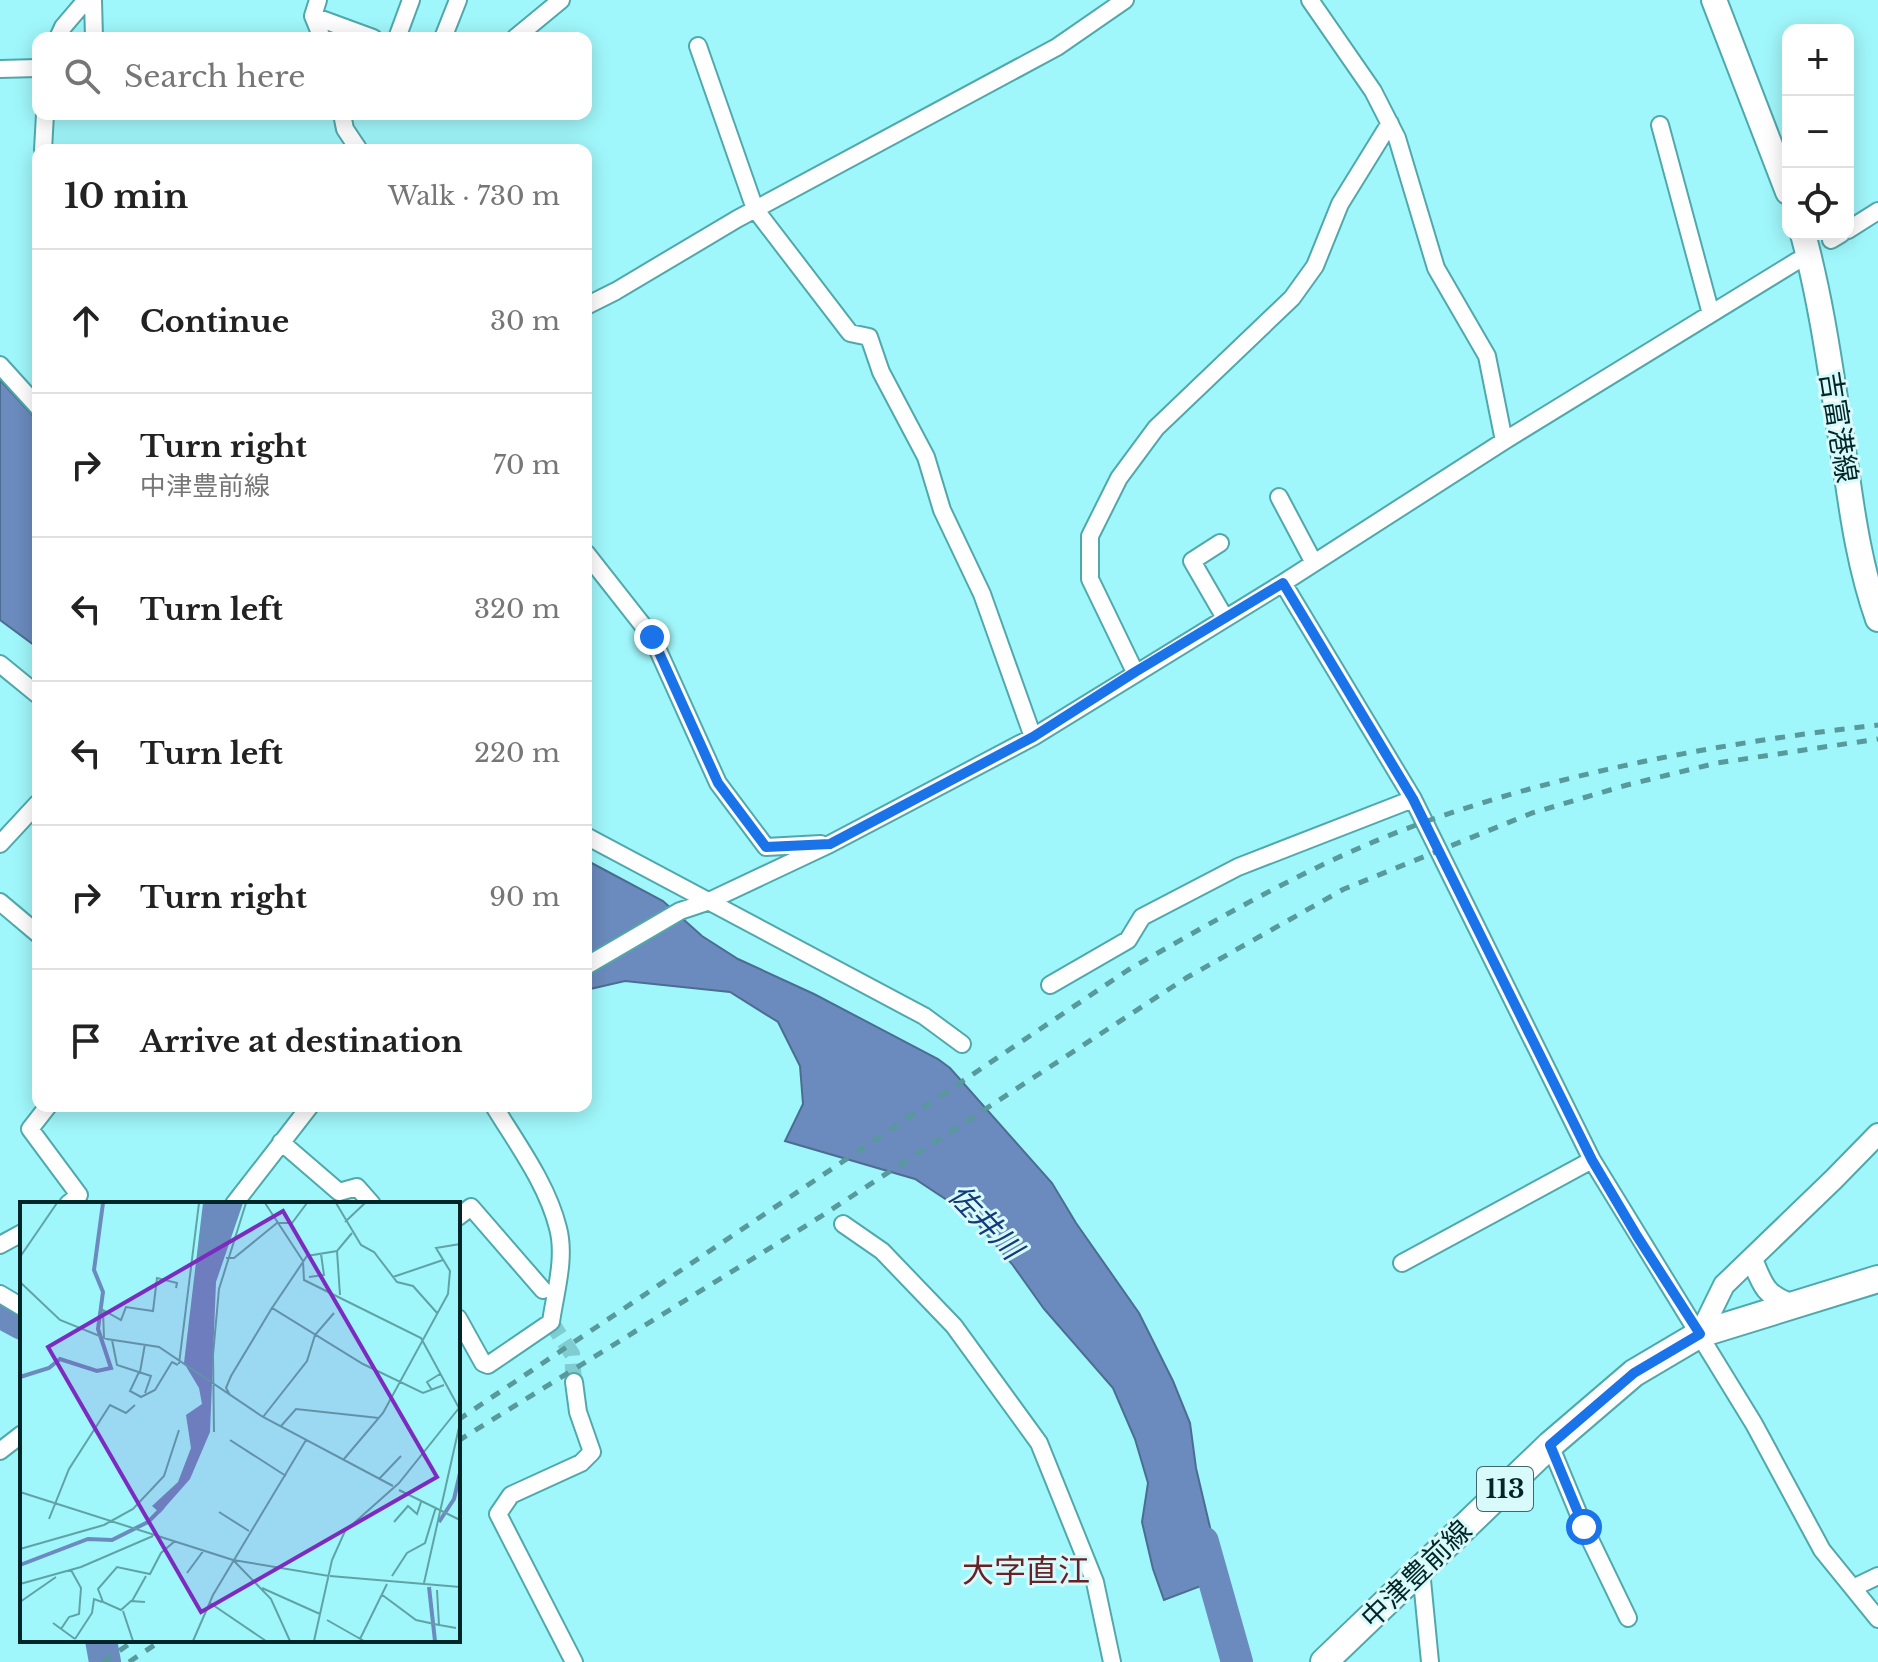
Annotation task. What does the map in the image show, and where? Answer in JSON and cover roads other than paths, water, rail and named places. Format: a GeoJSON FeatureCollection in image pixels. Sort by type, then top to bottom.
{"type":"FeatureCollection","features":[{"type":"Feature","properties":{"kind":"main road"},"geometry":{"type":"LineString","coordinates":[[1714,0],[1782,176]]}},
{"type":"Feature","properties":{"kind":"main road","name":"吉富港線"},"geometry":{"type":"LineString","coordinates":[[1805,240],[1818,289],[1854,522],[1878,619]]}},
{"type":"Feature","properties":{"kind":"main road","name":"中津豊前線"},"geometry":{"type":"LineString","coordinates":[[1324,1662],[1550,1445],[1634,1373],[1700,1334],[1878,1279]]}},
{"type":"Feature","properties":{"kind":"street"},"geometry":{"type":"LineString","coordinates":[[61,32],[86,0]]}},
{"type":"Feature","properties":{"kind":"street"},"geometry":{"type":"LineString","coordinates":[[93,0],[94,32]]}},
{"type":"Feature","properties":{"kind":"street"},"geometry":{"type":"LineString","coordinates":[[399,32],[411,0]]}},
{"type":"Feature","properties":{"kind":"street"},"geometry":{"type":"LineString","coordinates":[[445,32],[458,0]]}},
{"type":"Feature","properties":{"kind":"street"},"geometry":{"type":"LineString","coordinates":[[522,32],[561,0]]}},
{"type":"Feature","properties":{"kind":"street"},"geometry":{"type":"LineString","coordinates":[[592,303],[755,209],[1057,47],[1125,0]]}},
{"type":"Feature","properties":{"kind":"street"},"geometry":{"type":"LineString","coordinates":[[1310,0],[1373,91],[1397,138],[1436,268],[1487,356],[1504,441]]}},
{"type":"Feature","properties":{"kind":"street"},"geometry":{"type":"LineString","coordinates":[[316,8],[321,32]]}},
{"type":"Feature","properties":{"kind":"street"},"geometry":{"type":"LineString","coordinates":[[316,8],[362,32]]}},
{"type":"Feature","properties":{"kind":"street"},"geometry":{"type":"LineString","coordinates":[[698,46],[755,209],[850,333],[869,337],[881,372],[926,457],[942,510],[982,594],[1033,737]]}},
{"type":"Feature","properties":{"kind":"street"},"geometry":{"type":"LineString","coordinates":[[0,69],[32,68]]}},
{"type":"Feature","properties":{"kind":"street"},"geometry":{"type":"LineString","coordinates":[[43,144],[45,120]]}},
{"type":"Feature","properties":{"kind":"street"},"geometry":{"type":"LineString","coordinates":[[343,120],[355,144]]}},
{"type":"Feature","properties":{"kind":"street"},"geometry":{"type":"LineString","coordinates":[[1135,672],[1090,579],[1090,536],[1119,478],[1156,428],[1292,298],[1315,266],[1340,204],[1390,123]]}},
{"type":"Feature","properties":{"kind":"street"},"geometry":{"type":"LineString","coordinates":[[1660,125],[1711,314]]}},
{"type":"Feature","properties":{"kind":"street"},"geometry":{"type":"LineString","coordinates":[[1854,226],[1878,211]]}},
{"type":"Feature","properties":{"kind":"street"},"geometry":{"type":"LineString","coordinates":[[592,963],[688,907],[707,902],[830,844],[1033,737],[1797,261]]}},
{"type":"Feature","properties":{"kind":"street"},"geometry":{"type":"LineString","coordinates":[[0,365],[32,400]]}},
{"type":"Feature","properties":{"kind":"street"},"geometry":{"type":"LineString","coordinates":[[1279,497],[1314,563]]}},
{"type":"Feature","properties":{"kind":"street"},"geometry":{"type":"LineString","coordinates":[[1220,543],[1192,561],[1225,618]]}},
{"type":"Feature","properties":{"kind":"street"},"geometry":{"type":"LineString","coordinates":[[592,561],[652,637],[718,783],[766,847],[830,844]]}},
{"type":"Feature","properties":{"kind":"street"},"geometry":{"type":"LineString","coordinates":[[1283,583],[1413,799],[1592,1160],[1754,1424],[1822,1550],[1878,1619]]}},
{"type":"Feature","properties":{"kind":"street"},"geometry":{"type":"LineString","coordinates":[[0,664],[32,690]]}},
{"type":"Feature","properties":{"kind":"street"},"geometry":{"type":"LineString","coordinates":[[1050,985],[1128,940],[1142,917],[1224,874],[1413,799]]}},
{"type":"Feature","properties":{"kind":"street"},"geometry":{"type":"LineString","coordinates":[[0,844],[32,809]]}},
{"type":"Feature","properties":{"kind":"street"},"geometry":{"type":"LineString","coordinates":[[592,839],[924,1016],[962,1044]]}},
{"type":"Feature","properties":{"kind":"street"},"geometry":{"type":"LineString","coordinates":[[0,902],[32,929]]}},
{"type":"Feature","properties":{"kind":"street"},"geometry":{"type":"LineString","coordinates":[[43,1112],[30,1129],[79,1195],[70,1202]]}},
{"type":"Feature","properties":{"kind":"street"},"geometry":{"type":"LineString","coordinates":[[236,1202],[305,1112]]}},
{"type":"Feature","properties":{"kind":"street"},"geometry":{"type":"LineString","coordinates":[[460,1322],[483,1363],[488,1365],[551,1322],[560,1265],[559,1230],[540,1182],[498,1112]]}},
{"type":"Feature","properties":{"kind":"street"},"geometry":{"type":"LineString","coordinates":[[1700,1334],[1724,1285],[1878,1134]]}},
{"type":"Feature","properties":{"kind":"street"},"geometry":{"type":"LineString","coordinates":[[281,1142],[339,1192],[357,1187],[370,1202]]}},
{"type":"Feature","properties":{"kind":"street"},"geometry":{"type":"LineString","coordinates":[[1402,1263],[1592,1160]]}},
{"type":"Feature","properties":{"kind":"street"},"geometry":{"type":"LineString","coordinates":[[460,1215],[471,1207],[543,1290]]}},
{"type":"Feature","properties":{"kind":"street"},"geometry":{"type":"LineString","coordinates":[[843,1224],[882,1251],[954,1326],[1039,1443],[1095,1582],[1112,1662]]}},
{"type":"Feature","properties":{"kind":"street"},"geometry":{"type":"LineString","coordinates":[[0,1245],[20,1234]]}},
{"type":"Feature","properties":{"kind":"street"},"geometry":{"type":"LineString","coordinates":[[1752,1259],[1764,1287],[1773,1298],[1791,1304]]}},
{"type":"Feature","properties":{"kind":"street"},"geometry":{"type":"LineString","coordinates":[[0,1294],[20,1306]]}},
{"type":"Feature","properties":{"kind":"street"},"geometry":{"type":"LineString","coordinates":[[574,1382],[578,1412],[592,1452],[581,1463],[511,1495],[498,1514],[574,1662]]}},
{"type":"Feature","properties":{"kind":"street"},"geometry":{"type":"LineString","coordinates":[[0,1451],[20,1436]]}},
{"type":"Feature","properties":{"kind":"street"},"geometry":{"type":"LineString","coordinates":[[1550,1445],[1584,1527],[1628,1618]]}},
{"type":"Feature","properties":{"kind":"street"},"geometry":{"type":"LineString","coordinates":[[1421,1570],[1430,1662]]}},
{"type":"Feature","properties":{"kind":"street"},"geometry":{"type":"LineString","coordinates":[[1853,1588],[1878,1576]]}},
{"type":"Feature","properties":{"kind":"water"},"geometry":{"type":"Polygon","coordinates":[[[0,380],[32,415],[32,644],[0,620],[0,380]]]}},
{"type":"Feature","properties":{"kind":"water"},"geometry":{"type":"Polygon","coordinates":[[[592,863],[663,901],[702,936],[738,959],[814,994],[950,1068],[1052,1183],[1139,1313],[1190,1423],[1196,1468],[1222,1578],[1164,1600],[1142,1522],[1148,1483],[1135,1439],[1113,1388],[1044,1309],[1012,1264],[971,1216],[915,1179],[785,1141],[803,1104],[800,1066],[778,1022],[730,992],[625,981],[592,989],[592,863]]]}},
{"type":"Feature","properties":{"kind":"waterway"},"geometry":{"type":"LineString","coordinates":[[0,1312],[20,1323]]}},
{"type":"Feature","properties":{"kind":"waterway","name":"佐井川"},"geometry":{"type":"LineString","coordinates":[[1203,1542],[1237,1662]]}},
{"type":"Feature","properties":{"kind":"waterway"},"geometry":{"type":"LineString","coordinates":[[101,1642],[105,1662]]}},
{"type":"Feature","properties":{"kind":"tunnel"},"geometry":{"type":"LineString","coordinates":[[551,1322],[572,1354],[574,1382]]}},
{"type":"Feature","properties":{"kind":"railway"},"geometry":{"type":"LineString","coordinates":[[460,1419],[1128,970],[1315,868],[1433,819],[1487,801],[1597,772],[1709,749],[1878,725]]}},
{"type":"Feature","properties":{"kind":"railway"},"geometry":{"type":"LineString","coordinates":[[460,1440],[820,1217],[1186,978],[1344,889],[1532,813],[1627,785],[1717,763],[1878,739]]}},
{"type":"Feature","properties":{"kind":"railway"},"geometry":{"type":"LineString","coordinates":[[103,1662],[132,1642]]}},
{"type":"Feature","properties":{"kind":"railway"},"geometry":{"type":"LineString","coordinates":[[129,1662],[159,1642]]}},
{"type":"Feature","properties":{"kind":"district","name":"大字直江"},"geometry":{"type":"Point","coordinates":[1026,1571]}}]}
